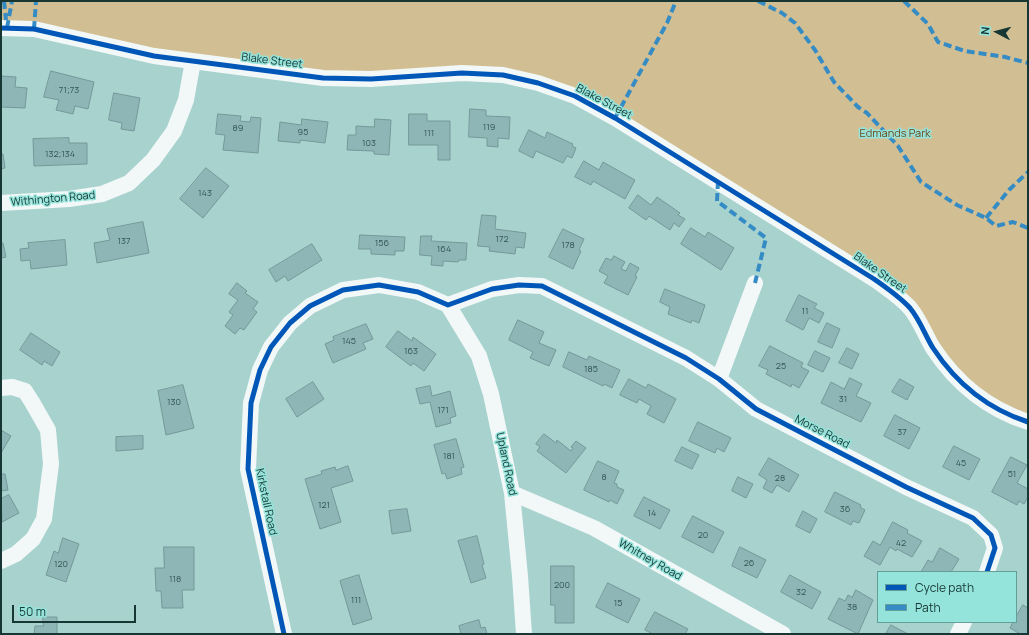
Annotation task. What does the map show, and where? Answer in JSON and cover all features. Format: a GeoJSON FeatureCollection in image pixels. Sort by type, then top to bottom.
{"type":"FeatureCollection","features":[{"type":"Feature","properties":{"kind":"street","name":"Blake Street"},"geometry":{"type":"LineString","coordinates":[[1,28],[34,29],[123,50],[193,61],[277,72],[339,78],[371,79],[462,73],[503,75],[538,83],[574,96],[615,118],[874,279],[898,296],[910,309],[941,359],[965,386],[999,410],[1028,422]]}},
{"type":"Feature","properties":{"kind":"street","name":"Withington Road"},"geometry":{"type":"LineString","coordinates":[[1,203],[69,199],[102,194],[129,183],[153,160],[174,131],[186,100],[193,61]]}},
{"type":"Feature","properties":{"kind":"street"},"geometry":{"type":"LineString","coordinates":[[719,379],[755,282]]}},
{"type":"Feature","properties":{"kind":"street","name":"Kirkstall Road"},"geometry":{"type":"LineString","coordinates":[[284,634],[248,469],[250,403],[260,370],[271,347],[290,323],[310,306],[343,290],[380,285],[418,292],[448,305]]}},
{"type":"Feature","properties":{"kind":"street","name":"Morse Road"},"geometry":{"type":"LineString","coordinates":[[448,305],[492,288],[519,285],[542,286],[686,358],[719,379],[756,409],[906,487],[973,518],[991,535],[995,548],[987,571]]}},
{"type":"Feature","properties":{"kind":"street","name":"Upland Road"},"geometry":{"type":"LineString","coordinates":[[448,305],[480,356],[491,394],[512,493],[524,634]]}},
{"type":"Feature","properties":{"kind":"street"},"geometry":{"type":"LineString","coordinates":[[1,388],[12,387],[25,391],[48,430],[51,464],[44,519],[33,539],[16,554],[1,561]]}},
{"type":"Feature","properties":{"kind":"street","name":"Whitney Road"},"geometry":{"type":"LineString","coordinates":[[512,493],[594,528],[783,634]]}},
{"type":"Feature","properties":{"kind":"street"},"geometry":{"type":"LineString","coordinates":[[958,634],[964,623]]}},
{"type":"Feature","properties":{"kind":"green space","name":"Edmands Park"},"geometry":{"type":"Polygon","coordinates":[[[1,1],[1028,1],[1028,422],[979,397],[914,314],[615,118],[503,75],[371,79],[1,28],[1,1]]]}},
{"type":"Feature","properties":{"kind":"building"},"geometry":{"type":"Polygon","coordinates":[[[51,71],[94,82],[88,109],[75,106],[73,114],[56,110],[59,100],[44,97],[51,71]]]}},
{"type":"Feature","properties":{"kind":"building"},"geometry":{"type":"Polygon","coordinates":[[[1,76],[16,77],[15,87],[27,88],[25,108],[1,107],[1,76]]]}},
{"type":"Feature","properties":{"kind":"building"},"geometry":{"type":"Polygon","coordinates":[[[114,93],[140,98],[134,131],[121,129],[122,123],[109,120],[114,93]]]}},
{"type":"Feature","properties":{"kind":"building"},"geometry":{"type":"Polygon","coordinates":[[[470,109],[486,110],[486,116],[510,117],[509,139],[498,138],[498,147],[487,146],[487,138],[469,137],[470,109]]]}},
{"type":"Feature","properties":{"kind":"building"},"geometry":{"type":"Polygon","coordinates":[[[218,114],[241,116],[240,121],[250,122],[251,117],[261,118],[258,153],[223,150],[225,135],[216,134],[218,114]]]}},
{"type":"Feature","properties":{"kind":"building"},"geometry":{"type":"Polygon","coordinates":[[[409,114],[427,114],[427,121],[450,121],[450,160],[438,160],[438,145],[409,145],[409,114]]]}},
{"type":"Feature","properties":{"kind":"building"},"geometry":{"type":"Polygon","coordinates":[[[302,119],[328,122],[325,143],[300,140],[300,143],[278,141],[280,122],[301,125],[302,119]]]}},
{"type":"Feature","properties":{"kind":"building"},"geometry":{"type":"Polygon","coordinates":[[[375,119],[391,120],[389,155],[374,154],[374,151],[347,150],[348,135],[356,135],[356,126],[374,127],[375,119]]]}},
{"type":"Feature","properties":{"kind":"building"},"geometry":{"type":"Polygon","coordinates":[[[529,130],[545,138],[547,132],[573,144],[572,146],[576,148],[572,158],[567,156],[563,163],[536,151],[533,158],[519,151],[529,130]]]}},
{"type":"Feature","properties":{"kind":"building"},"geometry":{"type":"Polygon","coordinates":[[[69,138],[69,143],[87,143],[87,164],[34,166],[33,139],[69,138]]]}},
{"type":"Feature","properties":{"kind":"building"},"geometry":{"type":"Polygon","coordinates":[[[1,154],[3,154],[5,168],[1,169],[1,154]]]}},
{"type":"Feature","properties":{"kind":"building"},"geometry":{"type":"Polygon","coordinates":[[[584,161],[599,170],[603,162],[635,180],[625,199],[593,181],[591,185],[575,177],[584,161]]]}},
{"type":"Feature","properties":{"kind":"building"},"geometry":{"type":"Polygon","coordinates":[[[206,168],[229,186],[203,218],[180,199],[206,168]]]}},
{"type":"Feature","properties":{"kind":"building"},"geometry":{"type":"Polygon","coordinates":[[[638,195],[651,205],[657,197],[680,213],[678,215],[685,219],[679,227],[674,223],[670,230],[649,216],[646,220],[629,208],[638,195]]]}},
{"type":"Feature","properties":{"kind":"building"},"geometry":{"type":"Polygon","coordinates":[[[482,215],[496,216],[495,229],[526,233],[524,248],[516,247],[515,254],[489,251],[490,247],[478,246],[482,215]]]}},
{"type":"Feature","properties":{"kind":"building"},"geometry":{"type":"Polygon","coordinates":[[[143,222],[149,253],[97,263],[94,243],[110,240],[107,229],[143,222]]]}},
{"type":"Feature","properties":{"kind":"building"},"geometry":{"type":"Polygon","coordinates":[[[691,228],[705,237],[708,232],[734,248],[721,270],[681,244],[691,228]]]}},
{"type":"Feature","properties":{"kind":"building"},"geometry":{"type":"Polygon","coordinates":[[[563,229],[584,239],[579,250],[581,251],[573,269],[549,257],[563,229]]]}},
{"type":"Feature","properties":{"kind":"building"},"geometry":{"type":"Polygon","coordinates":[[[360,235],[405,237],[404,251],[395,251],[395,255],[371,254],[371,249],[359,249],[360,235]]]}},
{"type":"Feature","properties":{"kind":"building"},"geometry":{"type":"Polygon","coordinates":[[[421,236],[432,236],[431,241],[467,243],[466,260],[459,260],[458,262],[443,261],[443,266],[431,265],[432,256],[420,255],[421,236]]]}},
{"type":"Feature","properties":{"kind":"building"},"geometry":{"type":"Polygon","coordinates":[[[65,240],[67,265],[31,269],[30,260],[21,261],[20,249],[29,248],[28,243],[65,240]]]}},
{"type":"Feature","properties":{"kind":"building"},"geometry":{"type":"Polygon","coordinates":[[[1,243],[3,243],[6,257],[1,258],[1,243]]]}},
{"type":"Feature","properties":{"kind":"building"},"geometry":{"type":"Polygon","coordinates":[[[312,244],[322,260],[288,281],[285,276],[276,282],[269,270],[312,244]]]}},
{"type":"Feature","properties":{"kind":"building"},"geometry":{"type":"Polygon","coordinates":[[[614,256],[625,262],[621,269],[626,271],[630,263],[639,268],[635,276],[637,277],[628,295],[604,283],[608,276],[599,271],[606,258],[611,260],[614,256]]]}},
{"type":"Feature","properties":{"kind":"building"},"geometry":{"type":"Polygon","coordinates":[[[237,283],[247,291],[245,293],[258,302],[253,309],[257,312],[244,330],[240,328],[235,334],[225,326],[233,315],[229,312],[238,300],[229,294],[237,283]]]}},
{"type":"Feature","properties":{"kind":"building"},"geometry":{"type":"Polygon","coordinates":[[[665,289],[705,305],[699,323],[692,320],[691,323],[668,314],[670,307],[660,302],[665,289]]]}},
{"type":"Feature","properties":{"kind":"building"},"geometry":{"type":"Polygon","coordinates":[[[799,295],[817,304],[814,308],[824,313],[819,323],[809,318],[803,330],[786,321],[799,295]]]}},
{"type":"Feature","properties":{"kind":"building"},"geometry":{"type":"Polygon","coordinates":[[[518,320],[544,332],[539,343],[556,350],[549,366],[530,358],[533,352],[509,340],[518,320]]]}},
{"type":"Feature","properties":{"kind":"building"},"geometry":{"type":"Polygon","coordinates":[[[827,323],[840,329],[832,348],[818,342],[827,323]]]}},
{"type":"Feature","properties":{"kind":"building"},"geometry":{"type":"Polygon","coordinates":[[[366,324],[373,339],[363,343],[366,349],[333,363],[325,344],[334,340],[333,337],[366,324]]]}},
{"type":"Feature","properties":{"kind":"building"},"geometry":{"type":"Polygon","coordinates":[[[398,331],[412,341],[413,337],[436,354],[424,371],[413,363],[411,366],[386,347],[398,331]]]}},
{"type":"Feature","properties":{"kind":"building"},"geometry":{"type":"Polygon","coordinates":[[[31,333],[60,352],[52,366],[44,361],[42,365],[20,350],[31,333]]]}},
{"type":"Feature","properties":{"kind":"building"},"geometry":{"type":"Polygon","coordinates":[[[770,346],[803,363],[801,367],[809,371],[799,388],[792,384],[791,387],[766,374],[768,370],[759,366],[770,346]]]}},
{"type":"Feature","properties":{"kind":"building"},"geometry":{"type":"Polygon","coordinates":[[[847,348],[859,354],[852,369],[839,363],[847,348]]]}},
{"type":"Feature","properties":{"kind":"building"},"geometry":{"type":"Polygon","coordinates":[[[815,351],[830,358],[823,372],[808,365],[815,351]]]}},
{"type":"Feature","properties":{"kind":"building"},"geometry":{"type":"Polygon","coordinates":[[[569,352],[587,360],[589,356],[620,370],[612,388],[604,384],[603,386],[563,367],[569,352]]]}},
{"type":"Feature","properties":{"kind":"building"},"geometry":{"type":"Polygon","coordinates":[[[850,378],[862,384],[856,396],[871,403],[861,422],[821,403],[831,382],[844,389],[850,378]]]}},
{"type":"Feature","properties":{"kind":"building"},"geometry":{"type":"Polygon","coordinates":[[[629,379],[646,388],[648,384],[676,399],[664,423],[647,414],[651,406],[639,399],[637,403],[620,395],[629,379]]]}},
{"type":"Feature","properties":{"kind":"building"},"geometry":{"type":"Polygon","coordinates":[[[900,379],[914,387],[907,400],[892,392],[900,379]]]}},
{"type":"Feature","properties":{"kind":"building"},"geometry":{"type":"Polygon","coordinates":[[[313,382],[324,399],[297,417],[286,399],[313,382]]]}},
{"type":"Feature","properties":{"kind":"building"},"geometry":{"type":"Polygon","coordinates":[[[183,385],[194,428],[166,435],[158,391],[183,385]]]}},
{"type":"Feature","properties":{"kind":"building"},"geometry":{"type":"Polygon","coordinates":[[[430,386],[432,396],[450,391],[456,416],[450,418],[451,423],[436,427],[430,402],[420,404],[416,389],[430,386]]]}},
{"type":"Feature","properties":{"kind":"building"},"geometry":{"type":"Polygon","coordinates":[[[895,415],[920,428],[909,449],[884,436],[895,415]]]}},
{"type":"Feature","properties":{"kind":"building"},"geometry":{"type":"Polygon","coordinates":[[[698,422],[731,438],[724,452],[717,448],[715,453],[689,441],[698,422]]]}},
{"type":"Feature","properties":{"kind":"building"},"geometry":{"type":"Polygon","coordinates":[[[1,430],[11,436],[1,453],[1,430]]]}},
{"type":"Feature","properties":{"kind":"building"},"geometry":{"type":"Polygon","coordinates":[[[544,434],[556,443],[557,440],[571,451],[573,448],[571,447],[576,441],[586,448],[566,473],[537,451],[540,447],[536,444],[544,434]]]}},
{"type":"Feature","properties":{"kind":"building"},"geometry":{"type":"Polygon","coordinates":[[[143,436],[143,449],[116,451],[116,437],[143,436]]]}},
{"type":"Feature","properties":{"kind":"building"},"geometry":{"type":"Polygon","coordinates":[[[456,439],[464,467],[461,468],[462,474],[447,479],[445,473],[442,474],[434,445],[456,439]]]}},
{"type":"Feature","properties":{"kind":"building"},"geometry":{"type":"Polygon","coordinates":[[[954,446],[980,459],[969,480],[943,467],[954,446]]]}},
{"type":"Feature","properties":{"kind":"building"},"geometry":{"type":"Polygon","coordinates":[[[682,447],[699,455],[692,469],[675,461],[682,447]]]}},
{"type":"Feature","properties":{"kind":"building"},"geometry":{"type":"Polygon","coordinates":[[[1011,457],[1027,465],[1017,483],[1028,489],[1028,497],[1024,504],[1019,501],[1017,505],[992,492],[1011,457]]]}},
{"type":"Feature","properties":{"kind":"building"},"geometry":{"type":"Polygon","coordinates":[[[769,458],[799,475],[789,492],[777,485],[772,493],[763,488],[767,480],[759,475],[769,458]]]}},
{"type":"Feature","properties":{"kind":"building"},"geometry":{"type":"Polygon","coordinates":[[[598,461],[619,471],[614,483],[617,484],[617,487],[624,490],[617,504],[610,500],[609,502],[584,490],[598,461]]]}},
{"type":"Feature","properties":{"kind":"building"},"geometry":{"type":"Polygon","coordinates":[[[348,466],[353,481],[331,488],[341,522],[320,529],[305,479],[322,474],[321,471],[335,467],[336,470],[348,466]]]}},
{"type":"Feature","properties":{"kind":"building"},"geometry":{"type":"Polygon","coordinates":[[[1,474],[5,474],[8,490],[1,491],[1,474]]]}},
{"type":"Feature","properties":{"kind":"building"},"geometry":{"type":"Polygon","coordinates":[[[738,477],[753,484],[746,498],[732,491],[738,477]]]}},
{"type":"Feature","properties":{"kind":"building"},"geometry":{"type":"Polygon","coordinates":[[[835,492],[861,505],[860,507],[865,510],[859,523],[853,521],[851,525],[825,512],[835,492]]]}},
{"type":"Feature","properties":{"kind":"building"},"geometry":{"type":"Polygon","coordinates":[[[9,495],[19,513],[2,522],[1,499],[9,495]]]}},
{"type":"Feature","properties":{"kind":"building"},"geometry":{"type":"Polygon","coordinates":[[[644,497],[670,510],[660,529],[634,516],[644,497]]]}},
{"type":"Feature","properties":{"kind":"building"},"geometry":{"type":"Polygon","coordinates":[[[407,509],[411,531],[392,534],[389,511],[407,509]]]}},
{"type":"Feature","properties":{"kind":"building"},"geometry":{"type":"Polygon","coordinates":[[[803,511],[817,519],[810,533],[796,526],[803,511]]]}},
{"type":"Feature","properties":{"kind":"building"},"geometry":{"type":"Polygon","coordinates":[[[693,516],[724,532],[713,553],[682,537],[693,516]]]}},
{"type":"Feature","properties":{"kind":"building"},"geometry":{"type":"Polygon","coordinates":[[[893,522],[908,530],[907,533],[922,541],[912,557],[890,547],[880,565],[864,556],[873,541],[880,545],[893,522]]]}},
{"type":"Feature","properties":{"kind":"building"},"geometry":{"type":"Polygon","coordinates":[[[477,536],[486,578],[471,583],[458,541],[477,536]]]}},
{"type":"Feature","properties":{"kind":"building"},"geometry":{"type":"Polygon","coordinates":[[[63,538],[79,544],[66,582],[46,575],[54,551],[58,553],[63,538]]]}},
{"type":"Feature","properties":{"kind":"building"},"geometry":{"type":"Polygon","coordinates":[[[164,547],[194,547],[194,590],[182,590],[183,608],[162,608],[161,591],[156,591],[155,568],[164,568],[164,547]]]}},
{"type":"Feature","properties":{"kind":"building"},"geometry":{"type":"Polygon","coordinates":[[[740,547],[766,560],[757,578],[732,566],[740,547]]]}},
{"type":"Feature","properties":{"kind":"building"},"geometry":{"type":"Polygon","coordinates":[[[940,548],[959,559],[952,571],[922,571],[928,560],[932,562],[940,548]]]}},
{"type":"Feature","properties":{"kind":"building"},"geometry":{"type":"Polygon","coordinates":[[[551,566],[574,566],[574,623],[555,623],[555,605],[551,605],[551,566]]]}},
{"type":"Feature","properties":{"kind":"building"},"geometry":{"type":"Polygon","coordinates":[[[359,575],[372,619],[353,625],[340,581],[359,575]]]}},
{"type":"Feature","properties":{"kind":"building"},"geometry":{"type":"Polygon","coordinates":[[[790,575],[821,592],[812,609],[781,592],[790,575]]]}},
{"type":"Feature","properties":{"kind":"building"},"geometry":{"type":"Polygon","coordinates":[[[608,583],[640,599],[628,623],[596,607],[608,583]]]}},
{"type":"Feature","properties":{"kind":"building"},"geometry":{"type":"Polygon","coordinates":[[[856,590],[873,600],[858,634],[828,619],[839,598],[845,601],[848,595],[852,597],[856,590]]]}},
{"type":"Feature","properties":{"kind":"building"},"geometry":{"type":"Polygon","coordinates":[[[1023,605],[1028,608],[1028,634],[1020,634],[1010,628],[1012,623],[1017,623],[1017,615],[1023,605]]]}},
{"type":"Feature","properties":{"kind":"building"},"geometry":{"type":"Polygon","coordinates":[[[655,612],[688,629],[685,634],[653,634],[645,630],[655,612]]]}},
{"type":"Feature","properties":{"kind":"building"},"geometry":{"type":"Polygon","coordinates":[[[43,617],[57,617],[57,634],[34,634],[35,626],[43,626],[43,617]]]}},
{"type":"Feature","properties":{"kind":"building"},"geometry":{"type":"Polygon","coordinates":[[[479,620],[481,628],[485,627],[487,634],[461,634],[459,626],[479,620]]]}},
{"type":"Feature","properties":{"kind":"building"},"geometry":{"type":"Polygon","coordinates":[[[891,625],[908,634],[886,634],[891,625]]]}},
{"type":"Feature","properties":{"kind":"marked path"},"geometry":{"type":"LineString","coordinates":[[4,1],[6,20]]}},
{"type":"Feature","properties":{"kind":"marked path"},"geometry":{"type":"LineString","coordinates":[[7,28],[12,1]]}},
{"type":"Feature","properties":{"kind":"marked path"},"geometry":{"type":"LineString","coordinates":[[34,29],[36,1]]}},
{"type":"Feature","properties":{"kind":"marked path"},"geometry":{"type":"LineString","coordinates":[[615,118],[667,23],[676,1]]}},
{"type":"Feature","properties":{"kind":"marked path"},"geometry":{"type":"LineString","coordinates":[[758,1],[782,13],[795,23],[815,50],[834,82],[858,107],[867,113],[898,146],[921,182],[957,205],[986,218],[996,226],[1013,222],[1028,228]]}},
{"type":"Feature","properties":{"kind":"marked path"},"geometry":{"type":"LineString","coordinates":[[904,1],[928,24],[938,42],[965,51],[1005,57],[1028,63]]}},
{"type":"Feature","properties":{"kind":"marked path"},"geometry":{"type":"LineString","coordinates":[[986,218],[1009,190],[1028,172]]}},
{"type":"Feature","properties":{"kind":"marked path"},"geometry":{"type":"LineString","coordinates":[[718,181],[717,201],[766,238],[755,283]]}},
{"type":"Feature","properties":{"kind":"cycle path"},"geometry":{"type":"LineString","coordinates":[[1,28],[34,29],[154,56],[323,78],[371,79],[462,73],[503,75],[538,83],[575,96],[615,118],[874,279],[898,296],[917,317],[933,348],[942,361],[963,383],[986,402],[1013,417],[1028,422]]}},
{"type":"Feature","properties":{"kind":"cycle path"},"geometry":{"type":"LineString","coordinates":[[284,634],[248,469],[251,403],[260,370],[271,347],[290,323],[310,306],[343,290],[379,285],[418,292],[448,305],[492,289],[519,285],[542,286],[686,358],[719,379],[756,409],[906,487],[973,518],[991,535],[995,548],[987,571]]}}]}
